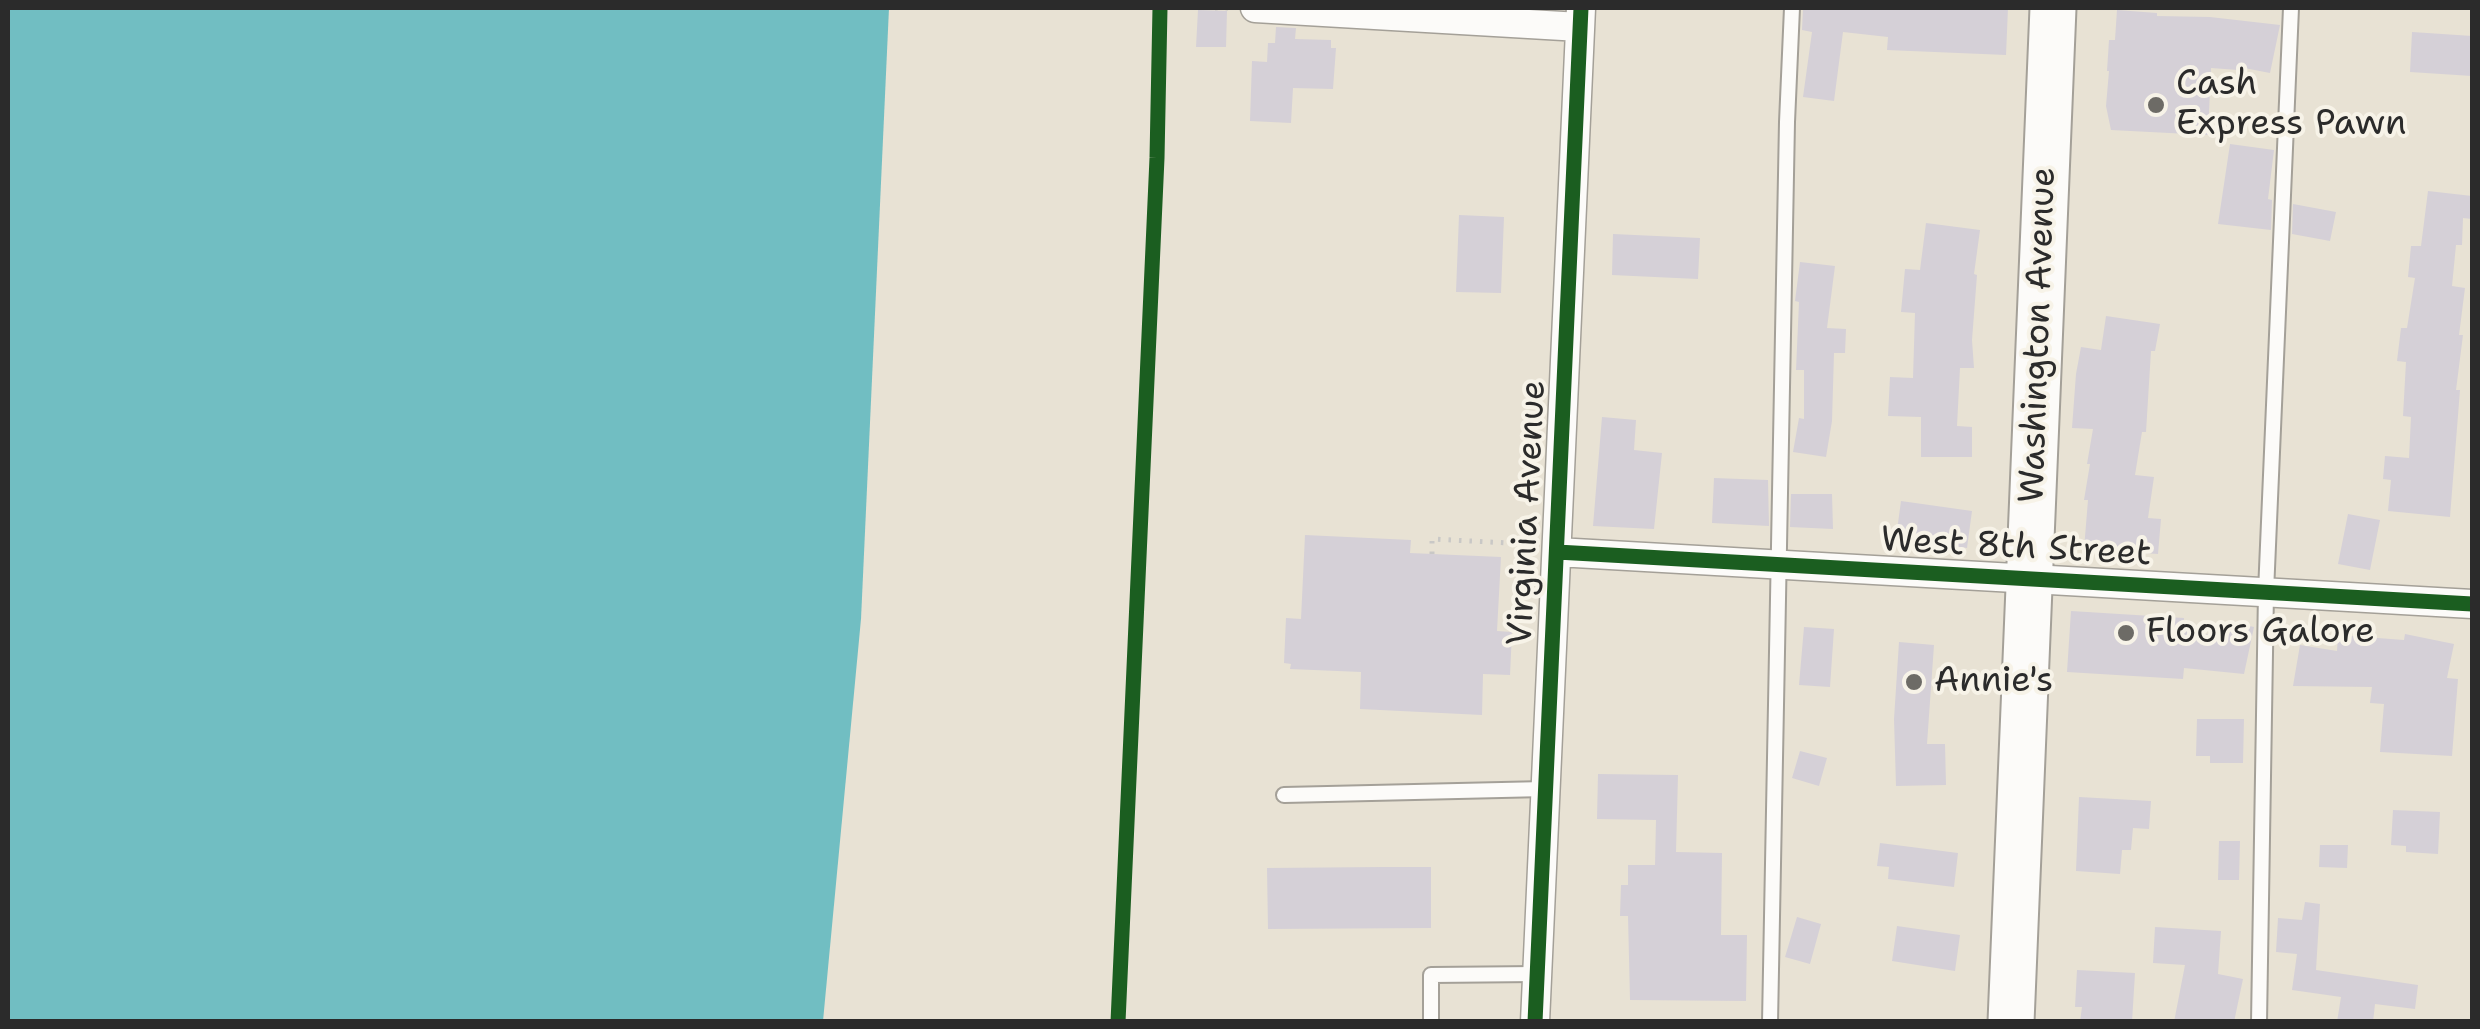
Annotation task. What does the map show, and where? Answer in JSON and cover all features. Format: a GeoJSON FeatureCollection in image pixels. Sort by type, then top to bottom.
{"type":"FeatureCollection","features":[{"type":"Feature","properties":{"kind":"main road","name":"Washington Avenue"},"geometry":{"type":"LineString","coordinates":[[2011,1022],[2053,8]]}},
{"type":"Feature","properties":{"kind":"street"},"geometry":{"type":"LineString","coordinates":[[1255,8],[1580,17]]}},
{"type":"Feature","properties":{"kind":"street","name":"Virginia Avenue"},"geometry":{"type":"LineString","coordinates":[[1536,1022],[1580,17]]}},
{"type":"Feature","properties":{"kind":"street","name":"West 8th Street"},"geometry":{"type":"LineString","coordinates":[[1556,552],[2472,604]]}},
{"type":"Feature","properties":{"kind":"lane"},"geometry":{"type":"LineString","coordinates":[[1770,1022],[1792,8]]}},
{"type":"Feature","properties":{"kind":"lane"},"geometry":{"type":"LineString","coordinates":[[2259,1022],[2266,592],[2291,8]]}},
{"type":"Feature","properties":{"kind":"lane"},"geometry":{"type":"LineString","coordinates":[[1284,796],[1546,789]]}},
{"type":"Feature","properties":{"kind":"lane"},"geometry":{"type":"LineString","coordinates":[[1432,1022],[1431,976],[1538,974]]}},
{"type":"Feature","properties":{"kind":"path"},"geometry":{"type":"LineString","coordinates":[[1118,1022],[1157,158],[1160,8]]}},
{"type":"Feature","properties":{"kind":"path"},"geometry":{"type":"LineString","coordinates":[[1215,8],[1228,8]]}},
{"type":"Feature","properties":{"kind":"path"},"geometry":{"type":"LineString","coordinates":[[1432,554],[1432,539],[1528,544]]}},
{"type":"Feature","properties":{"kind":"water"},"geometry":{"type":"Polygon","coordinates":[[[8,8],[889,8],[861,619],[823,1021],[8,1021],[8,8]]]}},
{"type":"Feature","properties":{"kind":"building"},"geometry":{"type":"Polygon","coordinates":[[[1803,8],[2008,8],[2006,55],[1887,50],[1888,37],[1843,32],[1834,101],[1803,97],[1812,32],[1802,30],[1803,8]]]}},
{"type":"Feature","properties":{"kind":"building"},"geometry":{"type":"Polygon","coordinates":[[[1198,10],[1227,11],[1226,47],[1196,47],[1198,10]]]}},
{"type":"Feature","properties":{"kind":"building"},"geometry":{"type":"Polygon","coordinates":[[[2117,10],[2280,25],[2270,73],[2239,67],[2211,68],[2208,135],[2111,130],[2106,106],[2107,71],[2109,40],[2115,40],[2117,10]]]}},
{"type":"Feature","properties":{"kind":"building"},"geometry":{"type":"Polygon","coordinates":[[[1276,27],[1296,28],[1295,39],[1331,40],[1331,48],[1336,48],[1333,89],[1293,88],[1291,123],[1250,121],[1252,61],[1267,62],[1268,43],[1275,43],[1276,27]]]}},
{"type":"Feature","properties":{"kind":"building"},"geometry":{"type":"Polygon","coordinates":[[[2412,32],[2472,36],[2472,76],[2410,72],[2412,32]]]}},
{"type":"Feature","properties":{"kind":"building"},"geometry":{"type":"Polygon","coordinates":[[[2230,144],[2274,150],[2268,199],[2272,200],[2271,230],[2218,224],[2230,144]]]}},
{"type":"Feature","properties":{"kind":"building"},"geometry":{"type":"Polygon","coordinates":[[[2428,191],[2472,196],[2472,219],[2463,218],[2462,245],[2456,245],[2452,286],[2465,288],[2450,517],[2388,511],[2391,480],[2383,479],[2385,456],[2409,458],[2411,417],[2403,416],[2406,362],[2397,361],[2401,328],[2407,328],[2415,278],[2408,277],[2411,246],[2421,246],[2428,191]]]}},
{"type":"Feature","properties":{"kind":"building"},"geometry":{"type":"Polygon","coordinates":[[[2293,204],[2336,212],[2330,241],[2292,234],[2293,204]]]}},
{"type":"Feature","properties":{"kind":"building"},"geometry":{"type":"Polygon","coordinates":[[[1459,215],[1504,217],[1501,293],[1456,292],[1459,215]]]}},
{"type":"Feature","properties":{"kind":"building"},"geometry":{"type":"Polygon","coordinates":[[[1926,223],[1980,230],[1974,274],[1974,368],[1960,368],[1957,426],[1972,427],[1972,457],[1921,457],[1921,417],[1888,416],[1890,377],[1913,378],[1915,313],[1901,312],[1905,269],[1920,270],[1926,223]]]}},
{"type":"Feature","properties":{"kind":"building"},"geometry":{"type":"Polygon","coordinates":[[[1613,234],[1700,238],[1698,279],[1612,275],[1613,234]]]}},
{"type":"Feature","properties":{"kind":"building"},"geometry":{"type":"Polygon","coordinates":[[[1800,262],[1835,266],[1827,328],[1846,329],[1845,353],[1834,353],[1832,421],[1826,457],[1793,452],[1799,418],[1804,419],[1804,370],[1796,370],[1799,302],[1795,301],[1800,262]]]}},
{"type":"Feature","properties":{"kind":"building"},"geometry":{"type":"Polygon","coordinates":[[[2106,316],[2160,324],[2155,351],[2151,351],[2146,432],[2142,432],[2135,475],[2154,477],[2148,518],[2161,519],[2158,554],[2084,549],[2088,500],[2084,500],[2093,429],[2072,428],[2076,374],[2081,347],[2101,350],[2106,316]]]}},
{"type":"Feature","properties":{"kind":"building"},"geometry":{"type":"Polygon","coordinates":[[[1602,417],[1636,420],[1634,450],[1662,453],[1654,529],[1593,526],[1602,417]]]}},
{"type":"Feature","properties":{"kind":"building"},"geometry":{"type":"Polygon","coordinates":[[[1714,478],[1768,480],[1769,526],[1712,523],[1714,478]]]}},
{"type":"Feature","properties":{"kind":"building"},"geometry":{"type":"Polygon","coordinates":[[[1791,494],[1832,494],[1833,529],[1790,527],[1791,494]]]}},
{"type":"Feature","properties":{"kind":"building"},"geometry":{"type":"Polygon","coordinates":[[[1901,501],[1972,511],[1967,548],[1896,538],[1901,501]]]}},
{"type":"Feature","properties":{"kind":"building"},"geometry":{"type":"Polygon","coordinates":[[[2348,514],[2380,520],[2370,570],[2338,564],[2348,514]]]}},
{"type":"Feature","properties":{"kind":"building"},"geometry":{"type":"Polygon","coordinates":[[[1305,535],[1411,540],[1410,553],[1501,557],[1497,631],[1512,632],[1510,675],[1483,674],[1482,715],[1360,709],[1361,672],[1290,669],[1291,664],[1284,663],[1286,618],[1301,619],[1305,535]]]}},
{"type":"Feature","properties":{"kind":"building","name":"Floors Galore"},"geometry":{"type":"Polygon","coordinates":[[[2071,611],[2184,618],[2183,631],[2225,637],[2228,621],[2254,627],[2244,674],[2184,668],[2183,679],[2067,672],[2071,611]]]}},
{"type":"Feature","properties":{"kind":"building"},"geometry":{"type":"Polygon","coordinates":[[[1804,627],[1834,629],[1830,687],[1799,685],[1804,627]]]}},
{"type":"Feature","properties":{"kind":"building"},"geometry":{"type":"Polygon","coordinates":[[[2405,634],[2454,644],[2447,678],[2458,679],[2452,756],[2380,752],[2384,704],[2370,703],[2372,687],[2293,686],[2300,645],[2337,651],[2338,635],[2404,640],[2405,634]]]}},
{"type":"Feature","properties":{"kind":"building"},"geometry":{"type":"Polygon","coordinates":[[[1899,642],[1934,645],[1927,744],[1945,744],[1946,785],[1896,786],[1894,719],[1899,642]]]}},
{"type":"Feature","properties":{"kind":"building"},"geometry":{"type":"Polygon","coordinates":[[[2197,719],[2244,719],[2243,763],[2210,763],[2210,756],[2196,756],[2197,719]]]}},
{"type":"Feature","properties":{"kind":"building"},"geometry":{"type":"Polygon","coordinates":[[[1800,751],[1827,758],[1819,786],[1792,778],[1800,751]]]}},
{"type":"Feature","properties":{"kind":"building"},"geometry":{"type":"Polygon","coordinates":[[[1598,774],[1678,775],[1676,852],[1722,853],[1721,935],[1747,935],[1746,1001],[1630,1000],[1628,916],[1620,916],[1621,885],[1628,885],[1628,865],[1655,865],[1656,820],[1597,819],[1598,774]]]}},
{"type":"Feature","properties":{"kind":"building"},"geometry":{"type":"Polygon","coordinates":[[[2079,797],[2151,801],[2149,829],[2133,828],[2131,850],[2122,850],[2120,874],[2076,871],[2079,797]]]}},
{"type":"Feature","properties":{"kind":"building"},"geometry":{"type":"Polygon","coordinates":[[[2393,810],[2440,812],[2438,854],[2406,852],[2406,846],[2391,845],[2393,810]]]}},
{"type":"Feature","properties":{"kind":"building"},"geometry":{"type":"Polygon","coordinates":[[[2219,841],[2240,841],[2239,880],[2218,880],[2219,841]]]}},
{"type":"Feature","properties":{"kind":"building"},"geometry":{"type":"Polygon","coordinates":[[[1880,843],[1958,853],[1954,887],[1888,879],[1889,867],[1877,866],[1880,843]]]}},
{"type":"Feature","properties":{"kind":"building"},"geometry":{"type":"Polygon","coordinates":[[[2320,845],[2348,845],[2347,868],[2319,867],[2320,845]]]}},
{"type":"Feature","properties":{"kind":"building"},"geometry":{"type":"Polygon","coordinates":[[[1431,867],[1431,928],[1268,929],[1267,868],[1431,867]]]}},
{"type":"Feature","properties":{"kind":"building"},"geometry":{"type":"Polygon","coordinates":[[[2305,902],[2320,904],[2316,970],[2418,985],[2415,1009],[2375,1004],[2373,1022],[2337,1022],[2341,997],[2292,990],[2297,954],[2276,952],[2278,918],[2302,920],[2305,902]]]}},
{"type":"Feature","properties":{"kind":"building"},"geometry":{"type":"Polygon","coordinates":[[[1797,917],[1821,924],[1810,964],[1785,957],[1797,917]]]}},
{"type":"Feature","properties":{"kind":"building"},"geometry":{"type":"Polygon","coordinates":[[[1897,926],[1960,935],[1955,971],[1892,961],[1897,926]]]}},
{"type":"Feature","properties":{"kind":"building"},"geometry":{"type":"Polygon","coordinates":[[[2155,927],[2221,931],[2218,974],[2243,979],[2234,1022],[2174,1022],[2185,965],[2153,963],[2155,927]]]}},
{"type":"Feature","properties":{"kind":"building"},"geometry":{"type":"Polygon","coordinates":[[[2077,970],[2135,973],[2132,1022],[2080,1022],[2082,1007],[2075,1007],[2077,970]]]}},
{"type":"Feature","properties":{"kind":"cycle path"},"geometry":{"type":"LineString","coordinates":[[1118,1022],[1157,158],[1160,8]]}},
{"type":"Feature","properties":{"kind":"cycle path"},"geometry":{"type":"LineString","coordinates":[[1535,1022],[1581,8]]}},
{"type":"Feature","properties":{"kind":"cycle path"},"geometry":{"type":"LineString","coordinates":[[1557,552],[2472,604]]}},
{"type":"Feature","properties":{"kind":"place","name":"Cash Express Pawn"},"geometry":{"type":"Point","coordinates":[2156,105]}},
{"type":"Feature","properties":{"kind":"place","name":"Floors Galore"},"geometry":{"type":"Point","coordinates":[2126,633]}},
{"type":"Feature","properties":{"kind":"place","name":"Annie's"},"geometry":{"type":"Point","coordinates":[1914,682]}}]}
